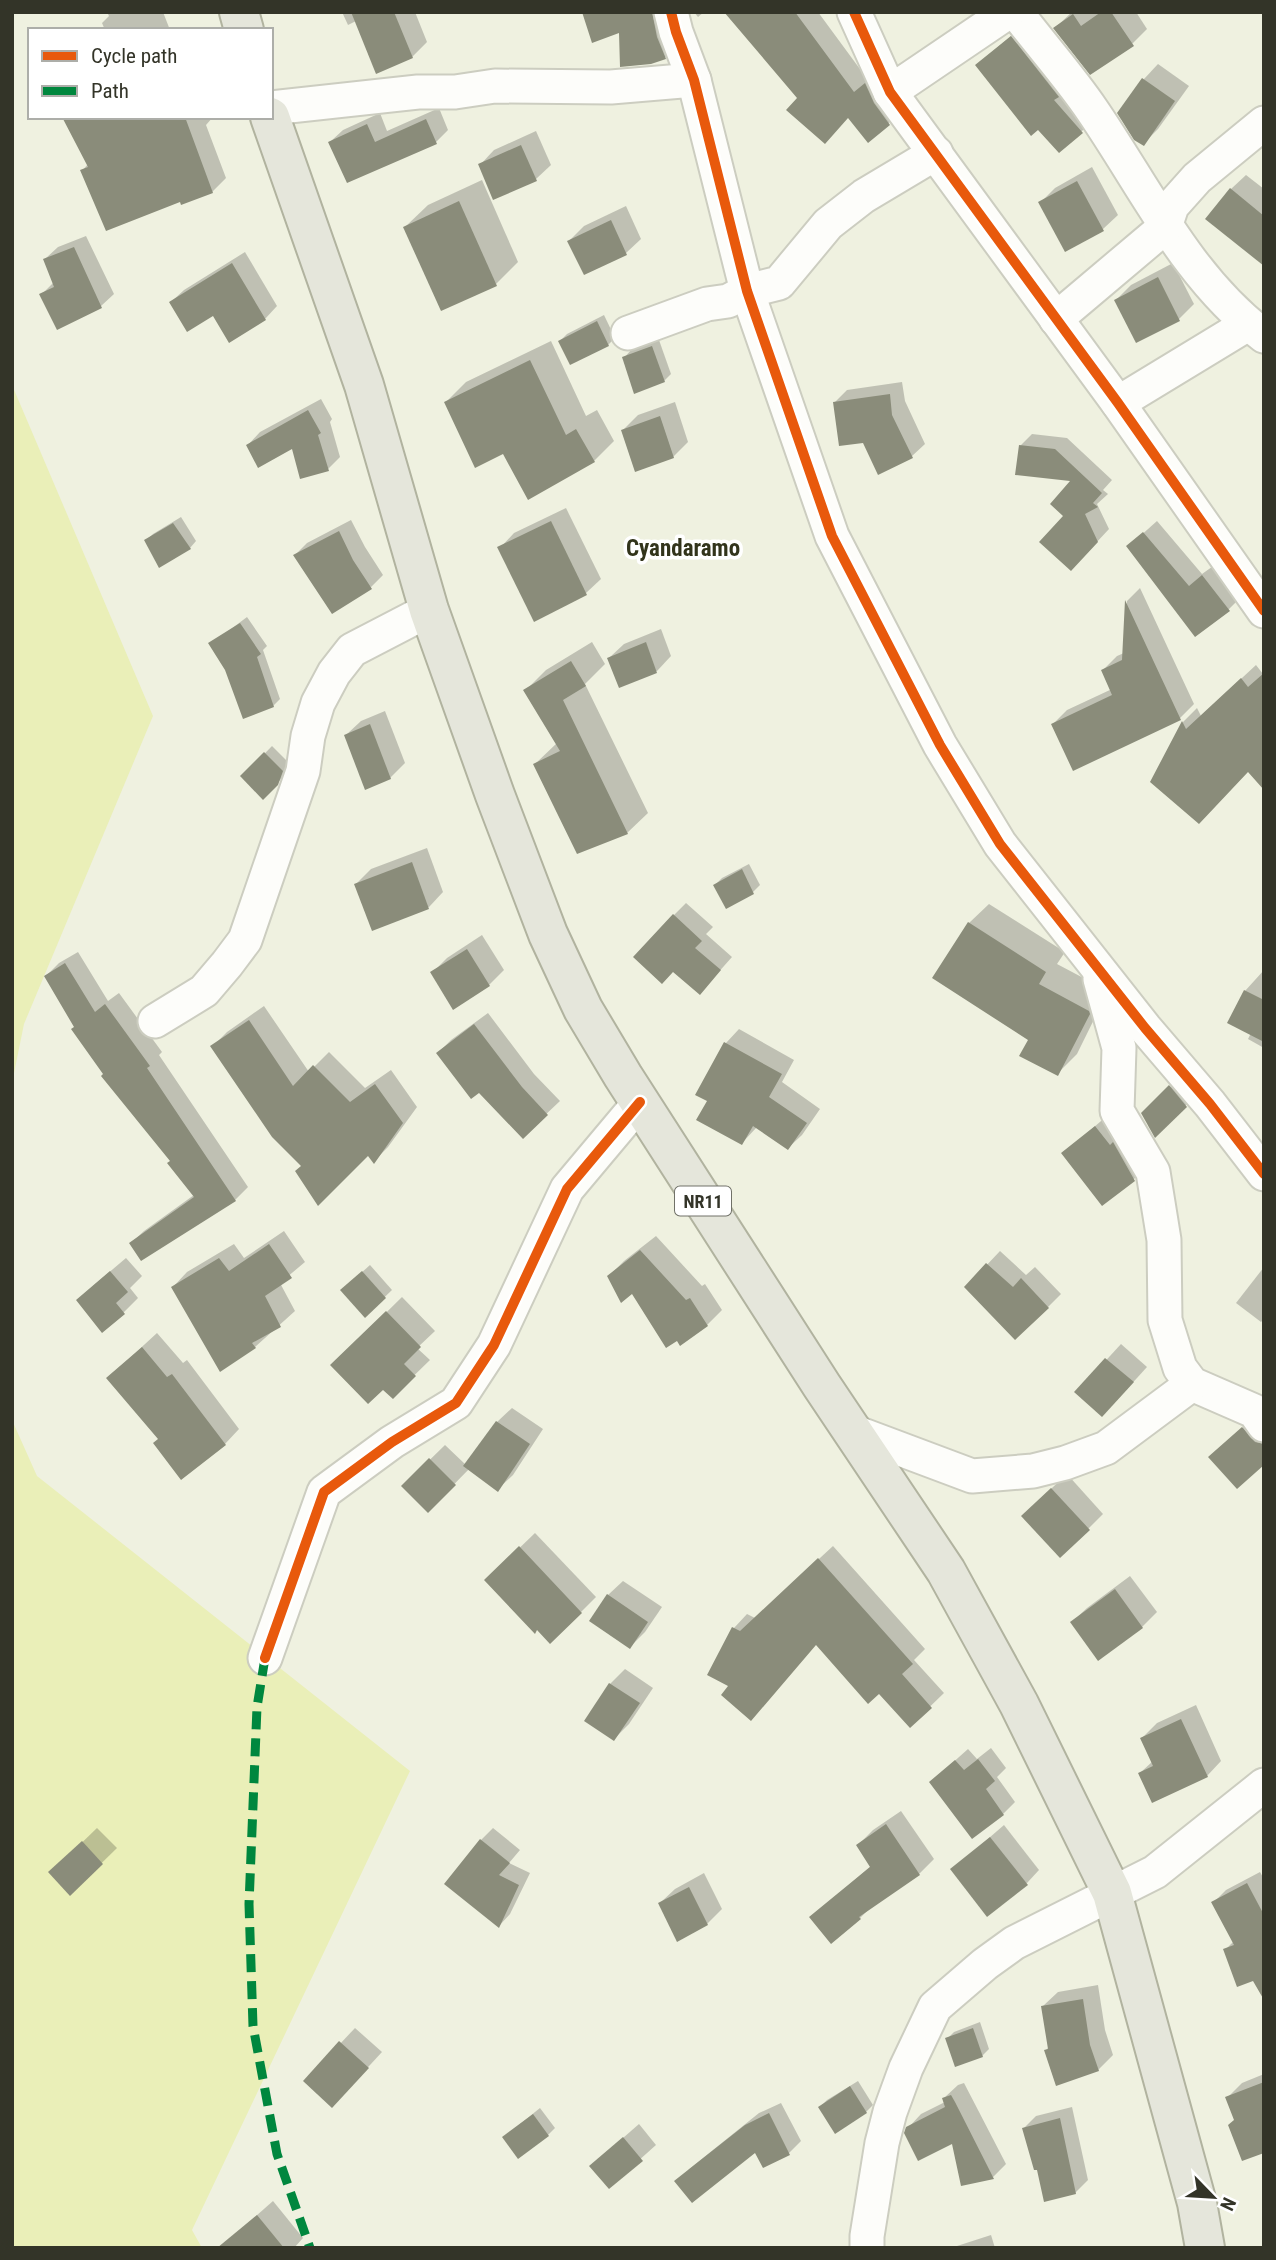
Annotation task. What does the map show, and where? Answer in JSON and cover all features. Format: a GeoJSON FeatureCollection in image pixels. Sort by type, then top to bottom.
{"type":"FeatureCollection","features":[{"type":"Feature","properties":{"kind":"highway","name":"NR11"},"geometry":{"type":"LineString","coordinates":[[271,119],[364,385],[429,610],[548,934],[583,1009],[852,1431],[946,1571],[1019,1703],[1112,1893],[1197,2203],[1205,2248]]}},
{"type":"Feature","properties":{"kind":"street"},"geometry":{"type":"LineString","coordinates":[[671,12],[694,80],[747,291],[832,536],[927,720],[1000,844],[1264,1174]]}},
{"type":"Feature","properties":{"kind":"street"},"geometry":{"type":"LineString","coordinates":[[854,12],[890,92],[1118,403],[1264,611]]}},
{"type":"Feature","properties":{"kind":"street"},"geometry":{"type":"LineString","coordinates":[[890,92],[1008,12]]}},
{"type":"Feature","properties":{"kind":"street"},"geometry":{"type":"LineString","coordinates":[[1016,12],[1092,109],[1165,227],[1215,290],[1256,330],[1118,403]]}},
{"type":"Feature","properties":{"kind":"street"},"geometry":{"type":"LineString","coordinates":[[273,108],[495,86],[611,87],[694,80]]}},
{"type":"Feature","properties":{"kind":"street"},"geometry":{"type":"LineString","coordinates":[[1056,319],[1165,227],[1172,206],[1197,177],[1264,122]]}},
{"type":"Feature","properties":{"kind":"street"},"geometry":{"type":"LineString","coordinates":[[628,333],[707,304],[728,301],[747,291],[779,283],[828,224],[864,196],[936,153]]}},
{"type":"Feature","properties":{"kind":"street"},"geometry":{"type":"LineString","coordinates":[[155,1021],[204,991],[245,940],[303,771],[308,736],[318,703],[334,673],[352,650],[429,610]]}},
{"type":"Feature","properties":{"kind":"street"},"geometry":{"type":"LineString","coordinates":[[1096,964],[1119,1048],[1117,1111],[1153,1172],[1164,1240],[1165,1320],[1180,1368],[1192,1384],[1254,1411],[1264,1425]]}},
{"type":"Feature","properties":{"kind":"street"},"geometry":{"type":"LineString","coordinates":[[265,1658],[324,1492],[393,1442],[456,1403],[494,1345],[567,1189],[640,1102]]}},
{"type":"Feature","properties":{"kind":"street"},"geometry":{"type":"LineString","coordinates":[[852,1431],[972,1476],[1033,1471],[1106,1448],[1192,1384]]}},
{"type":"Feature","properties":{"kind":"street"},"geometry":{"type":"LineString","coordinates":[[867,2248],[882,2143],[890,2112],[906,2068],[935,2007],[1014,1943],[1155,1872],[1264,1785]]}},
{"type":"Feature","properties":{"kind":"green space"},"geometry":{"type":"Polygon","coordinates":[[[12,385],[153,716],[24,1024],[12,1083],[12,385]]]}},
{"type":"Feature","properties":{"kind":"green space"},"geometry":{"type":"Polygon","coordinates":[[[12,1420],[37,1476],[410,1771],[192,2230],[202,2248],[12,2248],[12,1420]]]}},
{"type":"Feature","properties":{"kind":"building"},"geometry":{"type":"Polygon","coordinates":[[[351,12],[394,12],[413,58],[376,74],[351,12]]]}},
{"type":"Feature","properties":{"kind":"building"},"geometry":{"type":"Polygon","coordinates":[[[582,12],[652,12],[657,37],[666,59],[651,64],[620,67],[619,33],[592,43],[582,12]]]}},
{"type":"Feature","properties":{"kind":"building"},"geometry":{"type":"Polygon","coordinates":[[[724,12],[795,12],[854,92],[865,83],[874,103],[890,125],[868,143],[848,118],[825,144],[786,110],[797,98],[724,12]]]}},
{"type":"Feature","properties":{"kind":"building"},"geometry":{"type":"Polygon","coordinates":[[[1101,12],[1111,12],[1134,46],[1090,75],[1053,28],[1073,14],[1081,26],[1101,12]]]}},
{"type":"Feature","properties":{"kind":"building"},"geometry":{"type":"Polygon","coordinates":[[[1011,36],[1059,97],[1054,100],[1083,133],[1059,153],[1038,130],[1031,136],[975,65],[1011,36]]]}},
{"type":"Feature","properties":{"kind":"building"},"geometry":{"type":"Polygon","coordinates":[[[1142,78],[1175,101],[1144,146],[1134,140],[1117,113],[1142,78]]]}},
{"type":"Feature","properties":{"kind":"building"},"geometry":{"type":"Polygon","coordinates":[[[63,119],[186,119],[213,193],[181,205],[180,202],[106,231],[80,170],[88,167],[63,119]]]}},
{"type":"Feature","properties":{"kind":"building"},"geometry":{"type":"Polygon","coordinates":[[[426,119],[437,144],[347,183],[328,142],[367,124],[375,142],[426,119]]]}},
{"type":"Feature","properties":{"kind":"building"},"geometry":{"type":"Polygon","coordinates":[[[521,145],[537,181],[493,200],[478,164],[521,145]]]}},
{"type":"Feature","properties":{"kind":"building"},"geometry":{"type":"Polygon","coordinates":[[[1077,181],[1104,231],[1065,252],[1038,202],[1077,181]]]}},
{"type":"Feature","properties":{"kind":"building"},"geometry":{"type":"Polygon","coordinates":[[[1230,188],[1264,216],[1264,266],[1205,219],[1230,188]]]}},
{"type":"Feature","properties":{"kind":"building"},"geometry":{"type":"Polygon","coordinates":[[[459,201],[497,286],[441,311],[403,227],[459,201]]]}},
{"type":"Feature","properties":{"kind":"building"},"geometry":{"type":"Polygon","coordinates":[[[611,220],[627,255],[584,275],[567,241],[611,220]]]}},
{"type":"Feature","properties":{"kind":"building"},"geometry":{"type":"Polygon","coordinates":[[[74,247],[102,308],[57,330],[39,294],[54,287],[43,259],[74,247]]]}},
{"type":"Feature","properties":{"kind":"building"},"geometry":{"type":"Polygon","coordinates":[[[232,263],[266,320],[229,343],[213,316],[187,332],[169,302],[232,263]]]}},
{"type":"Feature","properties":{"kind":"building"},"geometry":{"type":"Polygon","coordinates":[[[1158,277],[1180,321],[1136,343],[1114,300],[1158,277]]]}},
{"type":"Feature","properties":{"kind":"building"},"geometry":{"type":"Polygon","coordinates":[[[597,321],[609,346],[570,365],[558,341],[597,321]]]}},
{"type":"Feature","properties":{"kind":"building"},"geometry":{"type":"Polygon","coordinates":[[[652,346],[665,382],[634,394],[622,357],[652,346]]]}},
{"type":"Feature","properties":{"kind":"building"},"geometry":{"type":"Polygon","coordinates":[[[530,360],[566,435],[576,429],[595,462],[528,500],[503,454],[475,468],[444,402],[530,360]]]}},
{"type":"Feature","properties":{"kind":"building"},"geometry":{"type":"Polygon","coordinates":[[[890,394],[892,415],[913,458],[878,475],[863,443],[839,446],[833,402],[890,394]]]}},
{"type":"Feature","properties":{"kind":"building"},"geometry":{"type":"Polygon","coordinates":[[[308,410],[321,433],[318,435],[329,471],[300,479],[292,449],[258,468],[246,445],[308,410]]]}},
{"type":"Feature","properties":{"kind":"building"},"geometry":{"type":"Polygon","coordinates":[[[660,416],[674,458],[635,472],[621,430],[660,416]]]}},
{"type":"Feature","properties":{"kind":"building"},"geometry":{"type":"Polygon","coordinates":[[[1019,445],[1055,449],[1102,493],[1093,503],[1098,507],[1085,514],[1098,542],[1071,571],[1039,542],[1063,516],[1050,504],[1070,481],[1015,475],[1019,445]]]}},
{"type":"Feature","properties":{"kind":"building"},"geometry":{"type":"Polygon","coordinates":[[[551,521],[587,595],[534,622],[497,547],[551,521]]]}},
{"type":"Feature","properties":{"kind":"building"},"geometry":{"type":"Polygon","coordinates":[[[173,523],[191,549],[159,568],[144,540],[173,523]]]}},
{"type":"Feature","properties":{"kind":"building"},"geometry":{"type":"Polygon","coordinates":[[[339,531],[353,560],[372,589],[332,614],[293,555],[339,531]]]}},
{"type":"Feature","properties":{"kind":"building"},"geometry":{"type":"Polygon","coordinates":[[[1143,532],[1189,586],[1202,575],[1230,611],[1195,637],[1126,546],[1143,532]]]}},
{"type":"Feature","properties":{"kind":"building"},"geometry":{"type":"Polygon","coordinates":[[[1125,600],[1181,720],[1073,771],[1051,724],[1112,695],[1101,670],[1122,660],[1125,600]]]}},
{"type":"Feature","properties":{"kind":"building"},"geometry":{"type":"Polygon","coordinates":[[[240,623],[261,654],[257,657],[274,707],[243,719],[225,670],[208,643],[240,623]]]}},
{"type":"Feature","properties":{"kind":"building"},"geometry":{"type":"Polygon","coordinates":[[[646,642],[657,673],[619,688],[607,658],[646,642]]]}},
{"type":"Feature","properties":{"kind":"building"},"geometry":{"type":"Polygon","coordinates":[[[571,661],[586,686],[563,700],[628,834],[577,854],[533,764],[560,751],[523,690],[571,661]]]}},
{"type":"Feature","properties":{"kind":"building"},"geometry":{"type":"Polygon","coordinates":[[[1264,673],[1264,790],[1248,772],[1199,824],[1150,782],[1182,721],[1186,729],[1241,678],[1248,687],[1264,673]]]}},
{"type":"Feature","properties":{"kind":"building"},"geometry":{"type":"Polygon","coordinates":[[[370,724],[391,779],[365,790],[344,735],[370,724]]]}},
{"type":"Feature","properties":{"kind":"building"},"geometry":{"type":"Polygon","coordinates":[[[264,752],[283,771],[278,785],[263,800],[240,776],[264,752]]]}},
{"type":"Feature","properties":{"kind":"building"},"geometry":{"type":"Polygon","coordinates":[[[412,862],[429,909],[372,931],[354,884],[412,862]]]}},
{"type":"Feature","properties":{"kind":"building"},"geometry":{"type":"Polygon","coordinates":[[[742,869],[754,894],[726,909],[713,885],[742,869]]]}},
{"type":"Feature","properties":{"kind":"building"},"geometry":{"type":"Polygon","coordinates":[[[673,914],[702,941],[695,948],[721,970],[700,995],[673,972],[662,984],[633,957],[673,914]]]}},
{"type":"Feature","properties":{"kind":"building"},"geometry":{"type":"Polygon","coordinates":[[[968,922],[1046,972],[1039,984],[1089,1011],[1090,1014],[1058,1076],[1019,1056],[1028,1040],[932,978],[968,922]]]}},
{"type":"Feature","properties":{"kind":"building"},"geometry":{"type":"Polygon","coordinates":[[[467,949],[490,986],[453,1010],[430,972],[467,949]]]}},
{"type":"Feature","properties":{"kind":"building"},"geometry":{"type":"Polygon","coordinates":[[[65,963],[95,1012],[105,1004],[150,1066],[147,1068],[236,1201],[141,1261],[129,1243],[194,1197],[167,1163],[170,1161],[101,1076],[103,1074],[71,1029],[74,1027],[44,976],[65,963]]]}},
{"type":"Feature","properties":{"kind":"building"},"geometry":{"type":"Polygon","coordinates":[[[1244,990],[1264,1000],[1264,1042],[1227,1023],[1244,990]]]}},
{"type":"Feature","properties":{"kind":"building"},"geometry":{"type":"Polygon","coordinates":[[[249,1020],[293,1086],[313,1065],[350,1102],[375,1084],[403,1123],[374,1164],[368,1156],[318,1206],[295,1171],[301,1166],[272,1137],[210,1046],[249,1020]]]}},
{"type":"Feature","properties":{"kind":"building"},"geometry":{"type":"Polygon","coordinates":[[[474,1024],[522,1087],[548,1115],[523,1139],[479,1093],[471,1099],[436,1053],[474,1024]]]}},
{"type":"Feature","properties":{"kind":"building"},"geometry":{"type":"Polygon","coordinates":[[[724,1042],[782,1074],[769,1097],[807,1123],[788,1150],[753,1126],[742,1145],[696,1120],[707,1101],[695,1095],[724,1042]]]}},
{"type":"Feature","properties":{"kind":"building"},"geometry":{"type":"Polygon","coordinates":[[[1169,1085],[1187,1107],[1155,1138],[1141,1113],[1169,1085]]]}},
{"type":"Feature","properties":{"kind":"building"},"geometry":{"type":"Polygon","coordinates":[[[1095,1126],[1110,1145],[1113,1142],[1135,1181],[1102,1206],[1061,1153],[1095,1126]]]}},
{"type":"Feature","properties":{"kind":"building"},"geometry":{"type":"Polygon","coordinates":[[[269,1244],[292,1278],[265,1296],[281,1327],[252,1343],[256,1348],[220,1372],[171,1287],[219,1258],[229,1271],[269,1244]]]}},
{"type":"Feature","properties":{"kind":"building"},"geometry":{"type":"Polygon","coordinates":[[[640,1250],[686,1300],[690,1298],[708,1326],[680,1346],[677,1341],[666,1348],[632,1294],[621,1303],[607,1276],[640,1250]]]}},
{"type":"Feature","properties":{"kind":"building"},"geometry":{"type":"Polygon","coordinates":[[[986,1263],[1013,1287],[1021,1278],[1049,1308],[1015,1340],[964,1287],[986,1263]]]}},
{"type":"Feature","properties":{"kind":"building"},"geometry":{"type":"Polygon","coordinates":[[[110,1271],[128,1292],[116,1303],[125,1314],[102,1333],[76,1300],[110,1271]]]}},
{"type":"Feature","properties":{"kind":"building"},"geometry":{"type":"Polygon","coordinates":[[[362,1271],[386,1298],[365,1318],[340,1290],[362,1271]]]}},
{"type":"Feature","properties":{"kind":"building"},"geometry":{"type":"Polygon","coordinates":[[[386,1311],[421,1347],[404,1364],[416,1376],[393,1399],[383,1390],[368,1404],[330,1365],[386,1311]]]}},
{"type":"Feature","properties":{"kind":"building"},"geometry":{"type":"Polygon","coordinates":[[[142,1347],[167,1377],[172,1374],[226,1445],[181,1480],[153,1443],[158,1439],[106,1378],[142,1347]]]}},
{"type":"Feature","properties":{"kind":"building"},"geometry":{"type":"Polygon","coordinates":[[[1105,1358],[1134,1382],[1102,1417],[1074,1392],[1105,1358]]]}},
{"type":"Feature","properties":{"kind":"building"},"geometry":{"type":"Polygon","coordinates":[[[496,1421],[530,1444],[498,1492],[463,1466],[496,1421]]]}},
{"type":"Feature","properties":{"kind":"building"},"geometry":{"type":"Polygon","coordinates":[[[1242,1427],[1255,1442],[1264,1444],[1264,1465],[1237,1489],[1208,1457],[1242,1427]]]}},
{"type":"Feature","properties":{"kind":"building"},"geometry":{"type":"Polygon","coordinates":[[[429,1458],[456,1485],[428,1513],[401,1486],[429,1458]]]}},
{"type":"Feature","properties":{"kind":"building"},"geometry":{"type":"Polygon","coordinates":[[[1051,1488],[1090,1530],[1060,1558],[1021,1516],[1051,1488]]]}},
{"type":"Feature","properties":{"kind":"building"},"geometry":{"type":"Polygon","coordinates":[[[519,1546],[582,1613],[550,1644],[537,1630],[535,1634],[484,1580],[519,1546]]]}},
{"type":"Feature","properties":{"kind":"building"},"geometry":{"type":"Polygon","coordinates":[[[818,1558],[913,1664],[902,1674],[932,1708],[910,1728],[879,1694],[868,1704],[816,1645],[751,1721],[721,1695],[728,1686],[707,1675],[732,1627],[740,1631],[818,1558]]]}},
{"type":"Feature","properties":{"kind":"building"},"geometry":{"type":"Polygon","coordinates":[[[1115,1589],[1143,1628],[1098,1661],[1070,1622],[1115,1589]]]}},
{"type":"Feature","properties":{"kind":"building"},"geometry":{"type":"Polygon","coordinates":[[[607,1594],[648,1622],[630,1649],[589,1621],[607,1594]]]}},
{"type":"Feature","properties":{"kind":"building"},"geometry":{"type":"Polygon","coordinates":[[[609,1683],[640,1703],[614,1741],[584,1721],[609,1683]]]}},
{"type":"Feature","properties":{"kind":"building"},"geometry":{"type":"Polygon","coordinates":[[[1181,1719],[1208,1777],[1152,1803],[1138,1773],[1153,1766],[1140,1738],[1181,1719]]]}},
{"type":"Feature","properties":{"kind":"building"},"geometry":{"type":"Polygon","coordinates":[[[978,1759],[995,1781],[986,1789],[1004,1815],[972,1839],[929,1782],[955,1760],[964,1770],[978,1759]]]}},
{"type":"Feature","properties":{"kind":"building"},"geometry":{"type":"Polygon","coordinates":[[[886,1824],[920,1875],[859,1917],[861,1919],[831,1944],[809,1917],[870,1867],[856,1845],[886,1824]]]}},
{"type":"Feature","properties":{"kind":"building"},"geometry":{"type":"Polygon","coordinates":[[[990,1837],[1028,1885],[987,1917],[950,1869],[990,1837]]]}},
{"type":"Feature","properties":{"kind":"building"},"geometry":{"type":"Polygon","coordinates":[[[480,1839],[510,1863],[499,1875],[519,1885],[499,1928],[444,1884],[480,1839]]]}},
{"type":"Feature","properties":{"kind":"building"},"geometry":{"type":"Polygon","coordinates":[[[82,1841],[103,1864],[70,1896],[48,1872],[82,1841]]]}},
{"type":"Feature","properties":{"kind":"building"},"geometry":{"type":"Polygon","coordinates":[[[1247,1883],[1264,1915],[1264,2000],[1253,1981],[1237,1987],[1223,1949],[1234,1945],[1211,1902],[1247,1883]]]}},
{"type":"Feature","properties":{"kind":"building"},"geometry":{"type":"Polygon","coordinates":[[[689,1887],[708,1925],[677,1942],[658,1903],[689,1887]]]}},
{"type":"Feature","properties":{"kind":"building"},"geometry":{"type":"Polygon","coordinates":[[[1083,1999],[1090,2045],[1099,2071],[1056,2086],[1044,2050],[1048,2049],[1041,2006],[1083,1999]]]}},
{"type":"Feature","properties":{"kind":"building"},"geometry":{"type":"Polygon","coordinates":[[[973,2028],[983,2057],[955,2067],[945,2038],[973,2028]]]}},
{"type":"Feature","properties":{"kind":"building"},"geometry":{"type":"Polygon","coordinates":[[[339,2041],[369,2068],[332,2108],[303,2081],[339,2041]]]}},
{"type":"Feature","properties":{"kind":"building"},"geometry":{"type":"Polygon","coordinates":[[[1264,2082],[1264,2153],[1242,2161],[1228,2125],[1234,2120],[1225,2097],[1264,2082]]]}},
{"type":"Feature","properties":{"kind":"building"},"geometry":{"type":"Polygon","coordinates":[[[850,2086],[867,2113],[835,2134],[818,2107],[850,2086]]]}},
{"type":"Feature","properties":{"kind":"building"},"geometry":{"type":"Polygon","coordinates":[[[951,2095],[994,2179],[961,2186],[952,2144],[918,2161],[904,2133],[906,2127],[945,2107],[942,2098],[951,2095]]]}},
{"type":"Feature","properties":{"kind":"building"},"geometry":{"type":"Polygon","coordinates":[[[769,2113],[790,2155],[763,2168],[755,2153],[692,2203],[674,2181],[745,2125],[769,2113]]]}},
{"type":"Feature","properties":{"kind":"building"},"geometry":{"type":"Polygon","coordinates":[[[533,2114],[549,2136],[518,2159],[502,2137],[533,2114]]]}},
{"type":"Feature","properties":{"kind":"building"},"geometry":{"type":"Polygon","coordinates":[[[1060,2118],[1076,2194],[1044,2202],[1037,2170],[1034,2170],[1022,2128],[1060,2118]]]}},
{"type":"Feature","properties":{"kind":"building"},"geometry":{"type":"Polygon","coordinates":[[[623,2137],[643,2161],[609,2189],[589,2166],[623,2137]]]}},
{"type":"Feature","properties":{"kind":"building"},"geometry":{"type":"Polygon","coordinates":[[[257,2215],[284,2248],[217,2248],[257,2215]]]}},
{"type":"Feature","properties":{"kind":"marked path"},"geometry":{"type":"LineString","coordinates":[[265,1658],[257,1707],[249,1904],[253,2026],[277,2154],[310,2248]]}},
{"type":"Feature","properties":{"kind":"cycle path"},"geometry":{"type":"LineString","coordinates":[[671,12],[694,80],[747,291],[832,536],[940,745],[1000,844],[1264,1174]]}},
{"type":"Feature","properties":{"kind":"cycle path"},"geometry":{"type":"LineString","coordinates":[[854,12],[890,92],[1118,403],[1264,611]]}},
{"type":"Feature","properties":{"kind":"cycle path"},"geometry":{"type":"LineString","coordinates":[[265,1658],[324,1492],[392,1442],[456,1403],[494,1345],[567,1189],[640,1102]]}},
{"type":"Feature","properties":{"kind":"district","name":"Cyandaramo"},"geometry":{"type":"Point","coordinates":[683,548]}}]}
